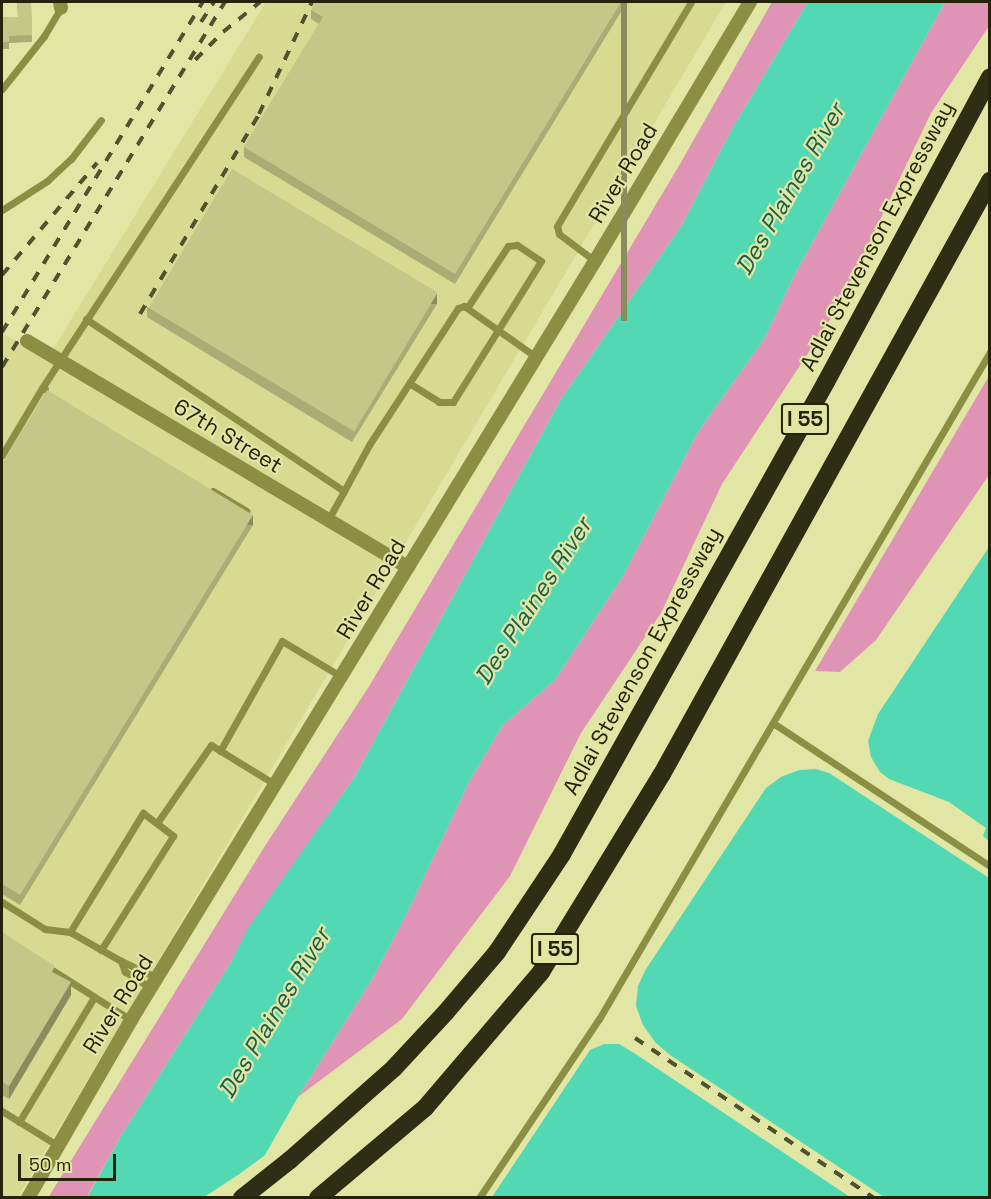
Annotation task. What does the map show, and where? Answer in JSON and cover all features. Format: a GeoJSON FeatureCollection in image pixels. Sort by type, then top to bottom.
{"type":"FeatureCollection","features":[{"type":"Feature","properties":{"kind":"highway","name":"Adlai Stevenson Expressway"},"geometry":{"type":"LineString","coordinates":[[242,1197],[290,1160],[394,1068],[497,952],[562,854],[826,382],[990,77]]}},
{"type":"Feature","properties":{"kind":"highway","name":"I 55"},"geometry":{"type":"LineString","coordinates":[[318,1197],[425,1108],[541,972],[650,794],[990,181]]}},
{"type":"Feature","properties":{"kind":"street","name":"River Road"},"geometry":{"type":"LineString","coordinates":[[28,1197],[131,1020],[595,261],[750,2]]}},
{"type":"Feature","properties":{"kind":"street","name":"67th Street"},"geometry":{"type":"LineString","coordinates":[[27,341],[408,567]]}},
{"type":"Feature","properties":{"kind":"lane"},"geometry":{"type":"LineString","coordinates":[[595,261],[559,234],[557,226],[691,2]]}},
{"type":"Feature","properties":{"kind":"lane"},"geometry":{"type":"LineString","coordinates":[[2,89],[44,36],[61,5]]}},
{"type":"Feature","properties":{"kind":"lane"},"geometry":{"type":"LineString","coordinates":[[2,455],[59,360],[259,57]]}},
{"type":"Feature","properties":{"kind":"lane"},"geometry":{"type":"LineString","coordinates":[[2,210],[55,174],[71,159],[101,120]]}},
{"type":"Feature","properties":{"kind":"lane"},"geometry":{"type":"LineString","coordinates":[[409,383],[439,402],[453,402],[539,265],[541,261],[537,255],[517,245],[508,246],[466,308]]}},
{"type":"Feature","properties":{"kind":"lane"},"geometry":{"type":"LineString","coordinates":[[328,520],[369,445],[458,308],[466,308],[536,357]]}},
{"type":"Feature","properties":{"kind":"lane"},"geometry":{"type":"LineString","coordinates":[[86,319],[344,491]]}},
{"type":"Feature","properties":{"kind":"lane"},"geometry":{"type":"LineString","coordinates":[[479,1197],[599,1019],[932,446],[990,352]]}},
{"type":"Feature","properties":{"kind":"lane"},"geometry":{"type":"LineString","coordinates":[[42,388],[52,394]]}},
{"type":"Feature","properties":{"kind":"lane"},"geometry":{"type":"LineString","coordinates":[[205,486],[246,511]]}},
{"type":"Feature","properties":{"kind":"lane"},"geometry":{"type":"LineString","coordinates":[[220,751],[282,641],[342,677]]}},
{"type":"Feature","properties":{"kind":"lane"},"geometry":{"type":"LineString","coordinates":[[773,723],[990,866]]}},
{"type":"Feature","properties":{"kind":"lane"},"geometry":{"type":"LineString","coordinates":[[157,823],[211,745],[276,784]]}},
{"type":"Feature","properties":{"kind":"lane"},"geometry":{"type":"LineString","coordinates":[[70,932],[143,813],[173,836],[101,950]]}},
{"type":"Feature","properties":{"kind":"lane"},"geometry":{"type":"LineString","coordinates":[[2,902],[45,929],[70,932],[121,961],[155,984]]}},
{"type":"Feature","properties":{"kind":"lane"},"geometry":{"type":"LineString","coordinates":[[121,961],[125,972],[155,984]]}},
{"type":"Feature","properties":{"kind":"lane"},"geometry":{"type":"LineString","coordinates":[[39,962],[131,1020]]}},
{"type":"Feature","properties":{"kind":"lane"},"geometry":{"type":"LineString","coordinates":[[20,1122],[94,997]]}},
{"type":"Feature","properties":{"kind":"lane"},"geometry":{"type":"LineString","coordinates":[[2,1111],[57,1145]]}},
{"type":"Feature","properties":{"kind":"shaded area"},"geometry":{"type":"Polygon","coordinates":[[[266,2],[726,2],[18,1197],[2,1198],[2,333],[47,359],[266,2]]]}},
{"type":"Feature","properties":{"kind":"shaded area"},"geometry":{"type":"Polygon","coordinates":[[[772,2],[808,2],[732,129],[682,225],[560,401],[354,778],[249,928],[230,964],[121,1136],[87,1197],[48,1198],[265,846],[368,688],[680,164],[772,2]]]}},
{"type":"Feature","properties":{"kind":"shaded area"},"geometry":{"type":"Polygon","coordinates":[[[945,2],[989,2],[989,26],[931,113],[839,306],[722,484],[661,613],[581,733],[510,876],[402,1019],[298,1097],[374,976],[409,909],[470,780],[503,725],[555,680],[623,576],[698,432],[764,339],[794,276],[945,2]]]}},
{"type":"Feature","properties":{"kind":"shaded area"},"geometry":{"type":"Polygon","coordinates":[[[989,376],[989,475],[876,640],[840,672],[815,671],[989,376]]]}},
{"type":"Feature","properties":{"kind":"water","name":"Des Plaines River"},"geometry":{"type":"Polygon","coordinates":[[[808,2],[945,2],[794,276],[764,339],[698,432],[623,576],[555,680],[503,725],[470,780],[409,909],[374,976],[298,1097],[241,1197],[87,1198],[121,1136],[230,964],[248,928],[354,778],[560,401],[682,225],[732,129],[808,2]]]}},
{"type":"Feature","properties":{"kind":"water"},"geometry":{"type":"Polygon","coordinates":[[[989,547],[989,841],[983,836],[986,828],[949,802],[889,779],[880,772],[871,757],[868,741],[878,714],[989,547]]]}},
{"type":"Feature","properties":{"kind":"water"},"geometry":{"type":"Polygon","coordinates":[[[816,769],[829,773],[989,878],[989,1197],[884,1197],[670,1055],[655,1042],[643,1025],[636,1006],[638,986],[646,969],[766,788],[781,777],[799,770],[816,769]]]}},
{"type":"Feature","properties":{"kind":"water"},"geometry":{"type":"Polygon","coordinates":[[[604,1044],[619,1044],[634,1053],[850,1197],[492,1197],[590,1050],[604,1044]]]}},
{"type":"Feature","properties":{"kind":"pier"},"geometry":{"type":"Polygon","coordinates":[[[272,1150],[245,1198],[204,1197],[238,1175],[272,1150]]]}},
{"type":"Feature","properties":{"kind":"building"},"geometry":{"type":"Polygon","coordinates":[[[17,2],[31,2],[32,35],[9,36],[9,42],[2,42],[2,17],[18,17],[17,2]]]}},
{"type":"Feature","properties":{"kind":"building"},"geometry":{"type":"Polygon","coordinates":[[[316,2],[621,2],[455,274],[244,147],[323,17],[311,10],[316,2]]]}},
{"type":"Feature","properties":{"kind":"building"},"geometry":{"type":"Polygon","coordinates":[[[232,169],[438,293],[354,431],[149,308],[232,169]]]}},
{"type":"Feature","properties":{"kind":"building"},"geometry":{"type":"Polygon","coordinates":[[[47,390],[253,515],[20,895],[2,884],[2,464],[47,390]]]}},
{"type":"Feature","properties":{"kind":"building"},"geometry":{"type":"Polygon","coordinates":[[[2,932],[55,966],[52,972],[71,982],[9,1086],[2,1082],[2,932]]]}},
{"type":"Feature","properties":{"kind":"railway"},"geometry":{"type":"LineString","coordinates":[[2,332],[203,2]]}},
{"type":"Feature","properties":{"kind":"railway"},"geometry":{"type":"LineString","coordinates":[[201,22],[214,2]]}},
{"type":"Feature","properties":{"kind":"railway"},"geometry":{"type":"LineString","coordinates":[[2,367],[225,2]]}},
{"type":"Feature","properties":{"kind":"railway"},"geometry":{"type":"LineString","coordinates":[[195,60],[223,32],[260,2]]}},
{"type":"Feature","properties":{"kind":"railway"},"geometry":{"type":"LineString","coordinates":[[140,314],[259,114],[312,2]]}},
{"type":"Feature","properties":{"kind":"railway"},"geometry":{"type":"LineString","coordinates":[[2,275],[97,163]]}},
{"type":"Feature","properties":{"kind":"railway"},"geometry":{"type":"LineString","coordinates":[[635,1038],[874,1198]]}}]}
